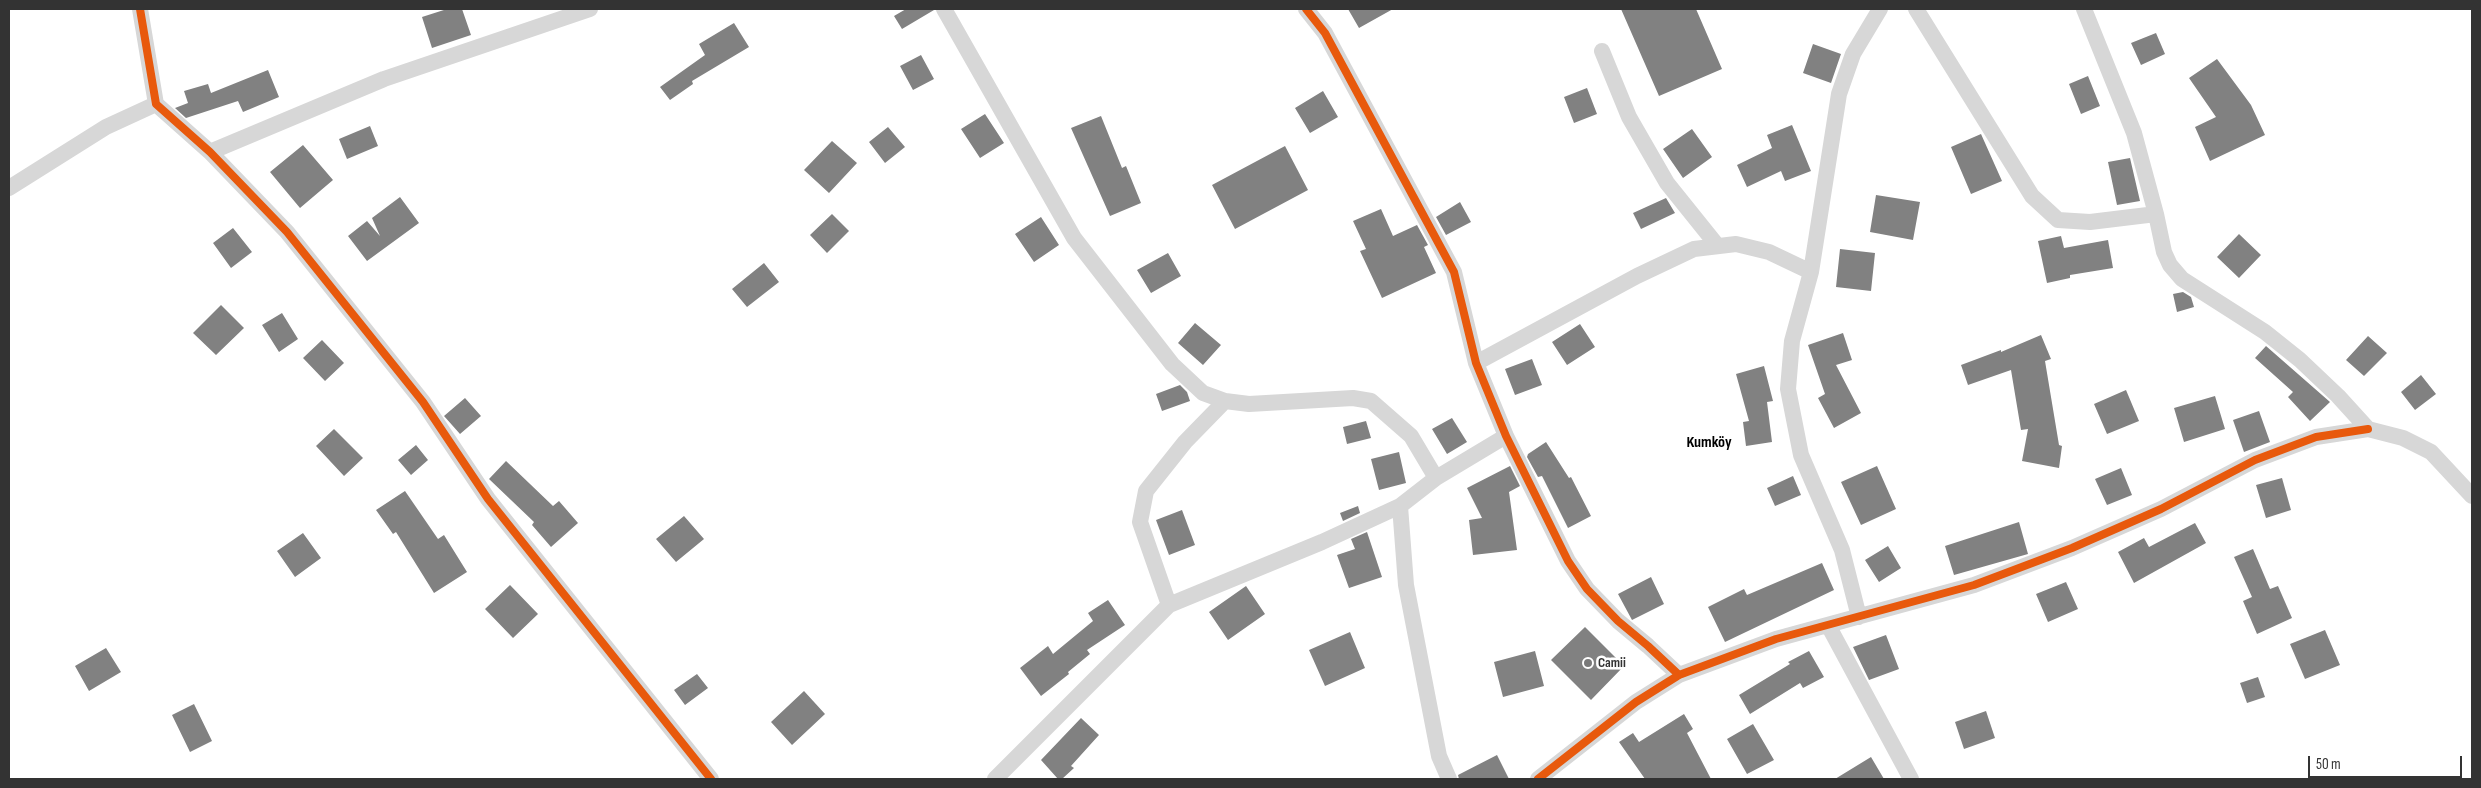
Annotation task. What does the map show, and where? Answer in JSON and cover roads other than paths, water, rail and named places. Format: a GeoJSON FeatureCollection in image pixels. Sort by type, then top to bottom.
{"type":"FeatureCollection","features":[{"type":"Feature","properties":{"kind":"street"},"geometry":{"type":"LineString","coordinates":[[140,9],[156,104],[210,152],[287,232],[410,386],[488,499],[712,779]]}},
{"type":"Feature","properties":{"kind":"street"},"geometry":{"type":"LineString","coordinates":[[210,152],[384,79],[590,9]]}},
{"type":"Feature","properties":{"kind":"street"},"geometry":{"type":"LineString","coordinates":[[944,9],[1074,238],[1172,364],[1203,394],[1225,401],[1249,404],[1353,398],[1371,401],[1411,436],[1436,478]]}},
{"type":"Feature","properties":{"kind":"street"},"geometry":{"type":"LineString","coordinates":[[1306,9],[1325,33],[1454,272],[1476,363],[1506,436],[1568,561],[1587,589],[1618,621],[1679,675]]}},
{"type":"Feature","properties":{"kind":"street"},"geometry":{"type":"LineString","coordinates":[[1859,617],[1842,550],[1801,455],[1788,389],[1792,340],[1811,272],[1839,94],[1853,54],[1880,9]]}},
{"type":"Feature","properties":{"kind":"street"},"geometry":{"type":"LineString","coordinates":[[1916,9],[2032,196],[2058,220],[2090,222],[2156,214]]}},
{"type":"Feature","properties":{"kind":"street"},"geometry":{"type":"LineString","coordinates":[[2084,9],[2134,132],[2164,252],[2170,265],[2182,279],[2265,332],[2300,360],[2338,396],[2368,429]]}},
{"type":"Feature","properties":{"kind":"street"},"geometry":{"type":"LineString","coordinates":[[1602,51],[1629,117],[1667,183],[1716,244]]}},
{"type":"Feature","properties":{"kind":"street"},"geometry":{"type":"LineString","coordinates":[[9,188],[106,128],[156,104]]}},
{"type":"Feature","properties":{"kind":"street"},"geometry":{"type":"LineString","coordinates":[[1476,363],[1637,276],[1694,249],[1716,244],[1736,244],[1770,252],[1811,272]]}},
{"type":"Feature","properties":{"kind":"street"},"geometry":{"type":"LineString","coordinates":[[1170,605],[1140,522],[1146,491],[1185,442],[1225,401]]}},
{"type":"Feature","properties":{"kind":"street"},"geometry":{"type":"LineString","coordinates":[[1538,779],[1636,702],[1679,675],[1776,639],[1974,585],[2072,548],[2161,509],[2255,460],[2316,438],[2368,429],[2403,438],[2431,452],[2472,496]]}},
{"type":"Feature","properties":{"kind":"street"},"geometry":{"type":"LineString","coordinates":[[995,779],[1170,605],[1322,542],[1400,506],[1436,478],[1506,436]]}},
{"type":"Feature","properties":{"kind":"street"},"geometry":{"type":"LineString","coordinates":[[1400,506],[1406,585],[1439,756],[1450,779]]}},
{"type":"Feature","properties":{"kind":"street"},"geometry":{"type":"LineString","coordinates":[[1828,625],[1911,779]]}},
{"type":"Feature","properties":{"kind":"place","name":"Camii"},"geometry":{"type":"Point","coordinates":[1588,663]}},
{"type":"Feature","properties":{"kind":"district","name":"Kumköy"},"geometry":{"type":"Point","coordinates":[1709,443]}}]}
